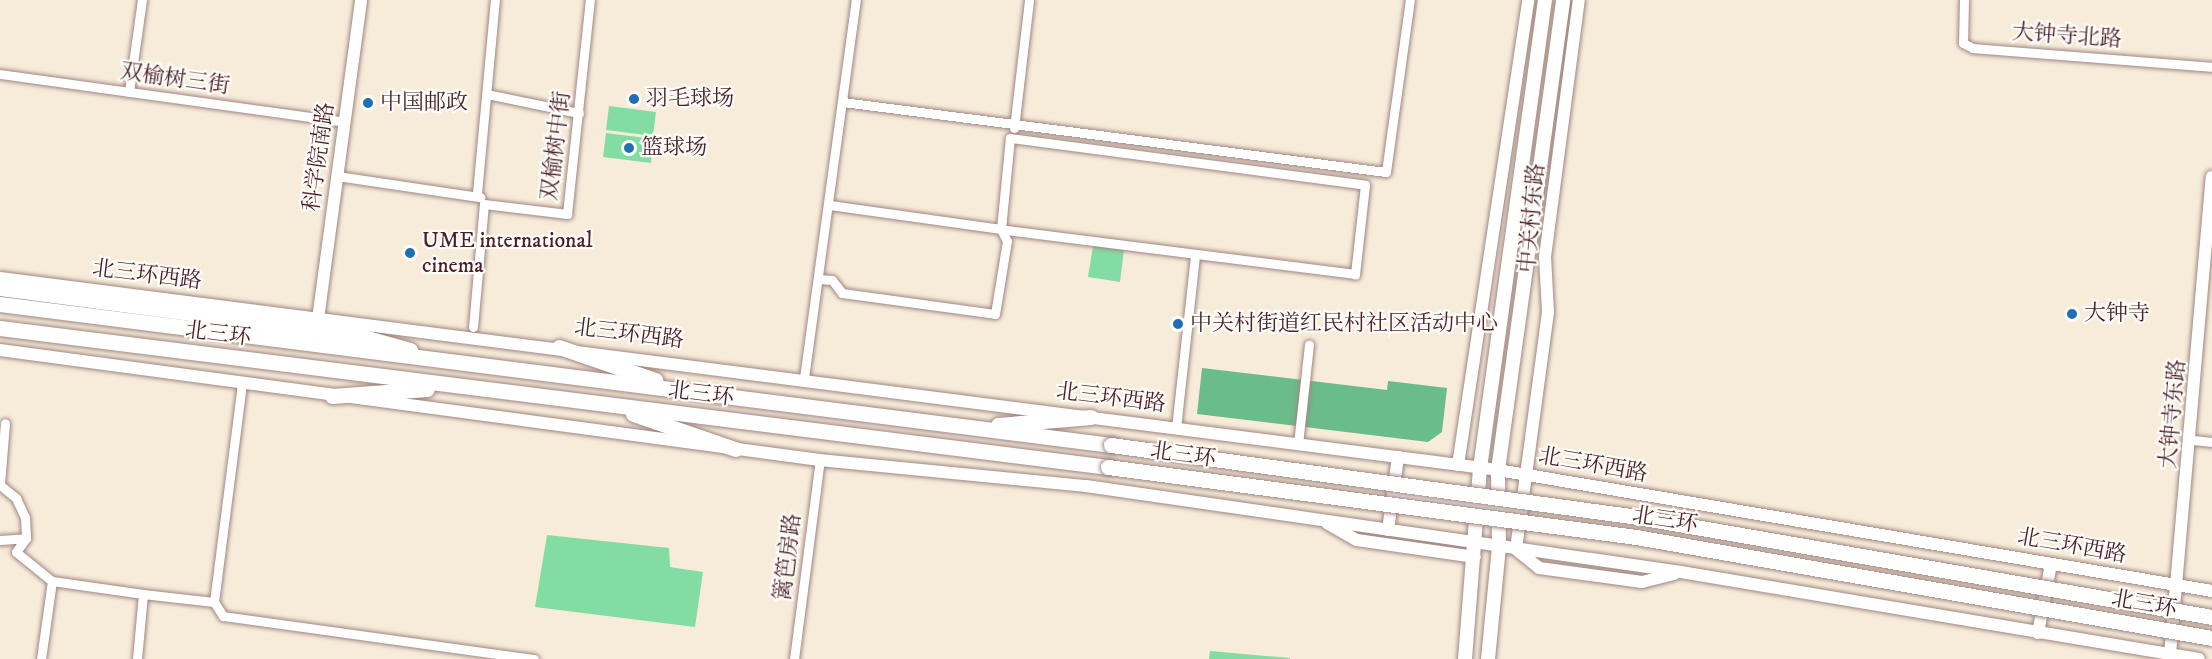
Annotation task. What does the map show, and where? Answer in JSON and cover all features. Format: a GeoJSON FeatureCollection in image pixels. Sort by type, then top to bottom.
{"type":"FeatureCollection","features":[{"type":"Feature","properties":{"kind":"highway"},"geometry":{"type":"LineString","coordinates":[[0,288],[356,335],[462,364]]}},
{"type":"Feature","properties":{"kind":"highway","name":"北三环"},"geometry":{"type":"LineString","coordinates":[[0,304],[1111,445],[1638,517],[2212,617]]}},
{"type":"Feature","properties":{"kind":"highway","name":"北三环"},"geometry":{"type":"LineString","coordinates":[[0,328],[1108,467],[1636,537],[2212,638]]}},
{"type":"Feature","properties":{"kind":"highway"},"geometry":{"type":"LineString","coordinates":[[558,347],[683,390]]}},
{"type":"Feature","properties":{"kind":"highway"},"geometry":{"type":"LineString","coordinates":[[332,396],[462,386]]}},
{"type":"Feature","properties":{"kind":"highway"},"geometry":{"type":"LineString","coordinates":[[601,404],[735,449]]}},
{"type":"Feature","properties":{"kind":"highway"},"geometry":{"type":"LineString","coordinates":[[966,427],[1091,417]]}},
{"type":"Feature","properties":{"kind":"main road","name":"中关村东路"},"geometry":{"type":"LineString","coordinates":[[1465,659],[1476,550],[1480,468],[1545,0]]}},
{"type":"Feature","properties":{"kind":"main road","name":"中关村东路"},"geometry":{"type":"LineString","coordinates":[[1488,659],[1499,546],[1498,470],[1563,0]]}},
{"type":"Feature","properties":{"kind":"street"},"geometry":{"type":"LineString","coordinates":[[129,92],[142,0]]}},
{"type":"Feature","properties":{"kind":"street","name":"科学院南路"},"geometry":{"type":"LineString","coordinates":[[318,319],[361,0]]}},
{"type":"Feature","properties":{"kind":"street"},"geometry":{"type":"LineString","coordinates":[[473,327],[484,204],[477,193],[495,0]]}},
{"type":"Feature","properties":{"kind":"street","name":"双榆树中街"},"geometry":{"type":"LineString","coordinates":[[484,204],[567,214],[590,0]]}},
{"type":"Feature","properties":{"kind":"street"},"geometry":{"type":"LineString","coordinates":[[804,378],[830,205],[856,0]]}},
{"type":"Feature","properties":{"kind":"street"},"geometry":{"type":"LineString","coordinates":[[1014,128],[1029,0]]}},
{"type":"Feature","properties":{"kind":"street"},"geometry":{"type":"LineString","coordinates":[[843,102],[1014,128],[1386,172],[1410,0]]}},
{"type":"Feature","properties":{"kind":"street","name":"中关村东路"},"geometry":{"type":"LineString","coordinates":[[1458,465],[1528,0]]}},
{"type":"Feature","properties":{"kind":"street","name":"中关村东路"},"geometry":{"type":"LineString","coordinates":[[1516,549],[1548,312],[1545,257],[1580,0]]}},
{"type":"Feature","properties":{"kind":"street","name":"大钟寺北路"},"geometry":{"type":"LineString","coordinates":[[1964,0],[1962,44],[1973,48],[2212,67]]}},
{"type":"Feature","properties":{"kind":"street","name":"双榆树三街"},"geometry":{"type":"LineString","coordinates":[[0,74],[344,122]]}},
{"type":"Feature","properties":{"kind":"street"},"geometry":{"type":"LineString","coordinates":[[487,94],[579,113]]}},
{"type":"Feature","properties":{"kind":"street"},"geometry":{"type":"LineString","coordinates":[[819,279],[832,280],[842,293],[995,314],[1007,241],[1001,229],[1010,138],[1365,185],[1354,274],[1195,255],[1001,229],[830,205]]}},
{"type":"Feature","properties":{"kind":"street"},"geometry":{"type":"LineString","coordinates":[[337,176],[477,193]]}},
{"type":"Feature","properties":{"kind":"street","name":"大钟寺东路"},"geometry":{"type":"LineString","coordinates":[[2169,656],[2193,440],[2212,177]]}},
{"type":"Feature","properties":{"kind":"street"},"geometry":{"type":"LineString","coordinates":[[1176,428],[1195,255]]}},
{"type":"Feature","properties":{"kind":"street","name":"北三环西路"},"geometry":{"type":"LineString","coordinates":[[0,278],[804,378],[1498,470],[2212,591]]}},
{"type":"Feature","properties":{"kind":"street"},"geometry":{"type":"LineString","coordinates":[[1298,444],[1309,345]]}},
{"type":"Feature","properties":{"kind":"street"},"geometry":{"type":"LineString","coordinates":[[0,350],[820,460],[1086,486],[1388,530],[1476,550]]}},
{"type":"Feature","properties":{"kind":"street"},"geometry":{"type":"LineString","coordinates":[[242,384],[214,603],[223,616],[534,659]]}},
{"type":"Feature","properties":{"kind":"street"},"geometry":{"type":"LineString","coordinates":[[5,423],[0,484],[16,498],[25,517],[26,538],[16,552],[52,581],[214,603]]}},
{"type":"Feature","properties":{"kind":"street"},"geometry":{"type":"LineString","coordinates":[[2193,440],[2212,442]]}},
{"type":"Feature","properties":{"kind":"street"},"geometry":{"type":"LineString","coordinates":[[1388,530],[1398,457]]}},
{"type":"Feature","properties":{"kind":"street","name":"篱笆房路"},"geometry":{"type":"LineString","coordinates":[[794,659],[820,460]]}},
{"type":"Feature","properties":{"kind":"street"},"geometry":{"type":"LineString","coordinates":[[1393,492],[1522,510]]}},
{"type":"Feature","properties":{"kind":"street"},"geometry":{"type":"LineString","coordinates":[[1323,521],[1357,540],[1476,550],[1499,546],[1516,549],[1539,568],[1642,582],[1680,572],[2169,656],[2199,659]]}},
{"type":"Feature","properties":{"kind":"street"},"geometry":{"type":"LineString","coordinates":[[0,540],[26,538]]}},
{"type":"Feature","properties":{"kind":"street"},"geometry":{"type":"LineString","coordinates":[[2038,633],[2051,564]]}},
{"type":"Feature","properties":{"kind":"street"},"geometry":{"type":"LineString","coordinates":[[41,659],[52,581]]}},
{"type":"Feature","properties":{"kind":"street"},"geometry":{"type":"LineString","coordinates":[[136,659],[143,594]]}},
{"type":"Feature","properties":{"kind":"green space","name":"篮球场"},"geometry":{"type":"Polygon","coordinates":[[[609,106],[656,112],[653,136],[606,130],[609,106]]]}},
{"type":"Feature","properties":{"kind":"green space","name":"篮球场"},"geometry":{"type":"Polygon","coordinates":[[[606,133],[654,139],[651,163],[603,157],[606,133]]]}},
{"type":"Feature","properties":{"kind":"green space"},"geometry":{"type":"Polygon","coordinates":[[[1093,246],[1124,250],[1120,282],[1088,277],[1093,246]]]}},
{"type":"Feature","properties":{"kind":"green space"},"geometry":{"type":"Polygon","coordinates":[[[1202,368],[1387,390],[1388,381],[1447,388],[1442,432],[1428,442],[1197,414],[1202,368]]]}},
{"type":"Feature","properties":{"kind":"green space"},"geometry":{"type":"Polygon","coordinates":[[[547,535],[669,548],[670,567],[703,572],[695,627],[535,607],[547,535]]]}},
{"type":"Feature","properties":{"kind":"green space"},"geometry":{"type":"Polygon","coordinates":[[[1210,651],[1290,658],[1290,659],[1209,659],[1210,651]]]}},
{"type":"Feature","properties":{"kind":"place","name":"羽毛球场"},"geometry":{"type":"Point","coordinates":[634,99]}},
{"type":"Feature","properties":{"kind":"place","name":"中国邮政"},"geometry":{"type":"Point","coordinates":[368,103]}},
{"type":"Feature","properties":{"kind":"place","name":"篮球场"},"geometry":{"type":"Point","coordinates":[629,148]}},
{"type":"Feature","properties":{"kind":"place","name":"UME international cinema"},"geometry":{"type":"Point","coordinates":[410,253]}},
{"type":"Feature","properties":{"kind":"place","name":"大钟寺"},"geometry":{"type":"Point","coordinates":[2072,314]}},
{"type":"Feature","properties":{"kind":"place","name":"中关村街道红民村社区活动中心"},"geometry":{"type":"Point","coordinates":[1178,324]}}]}
